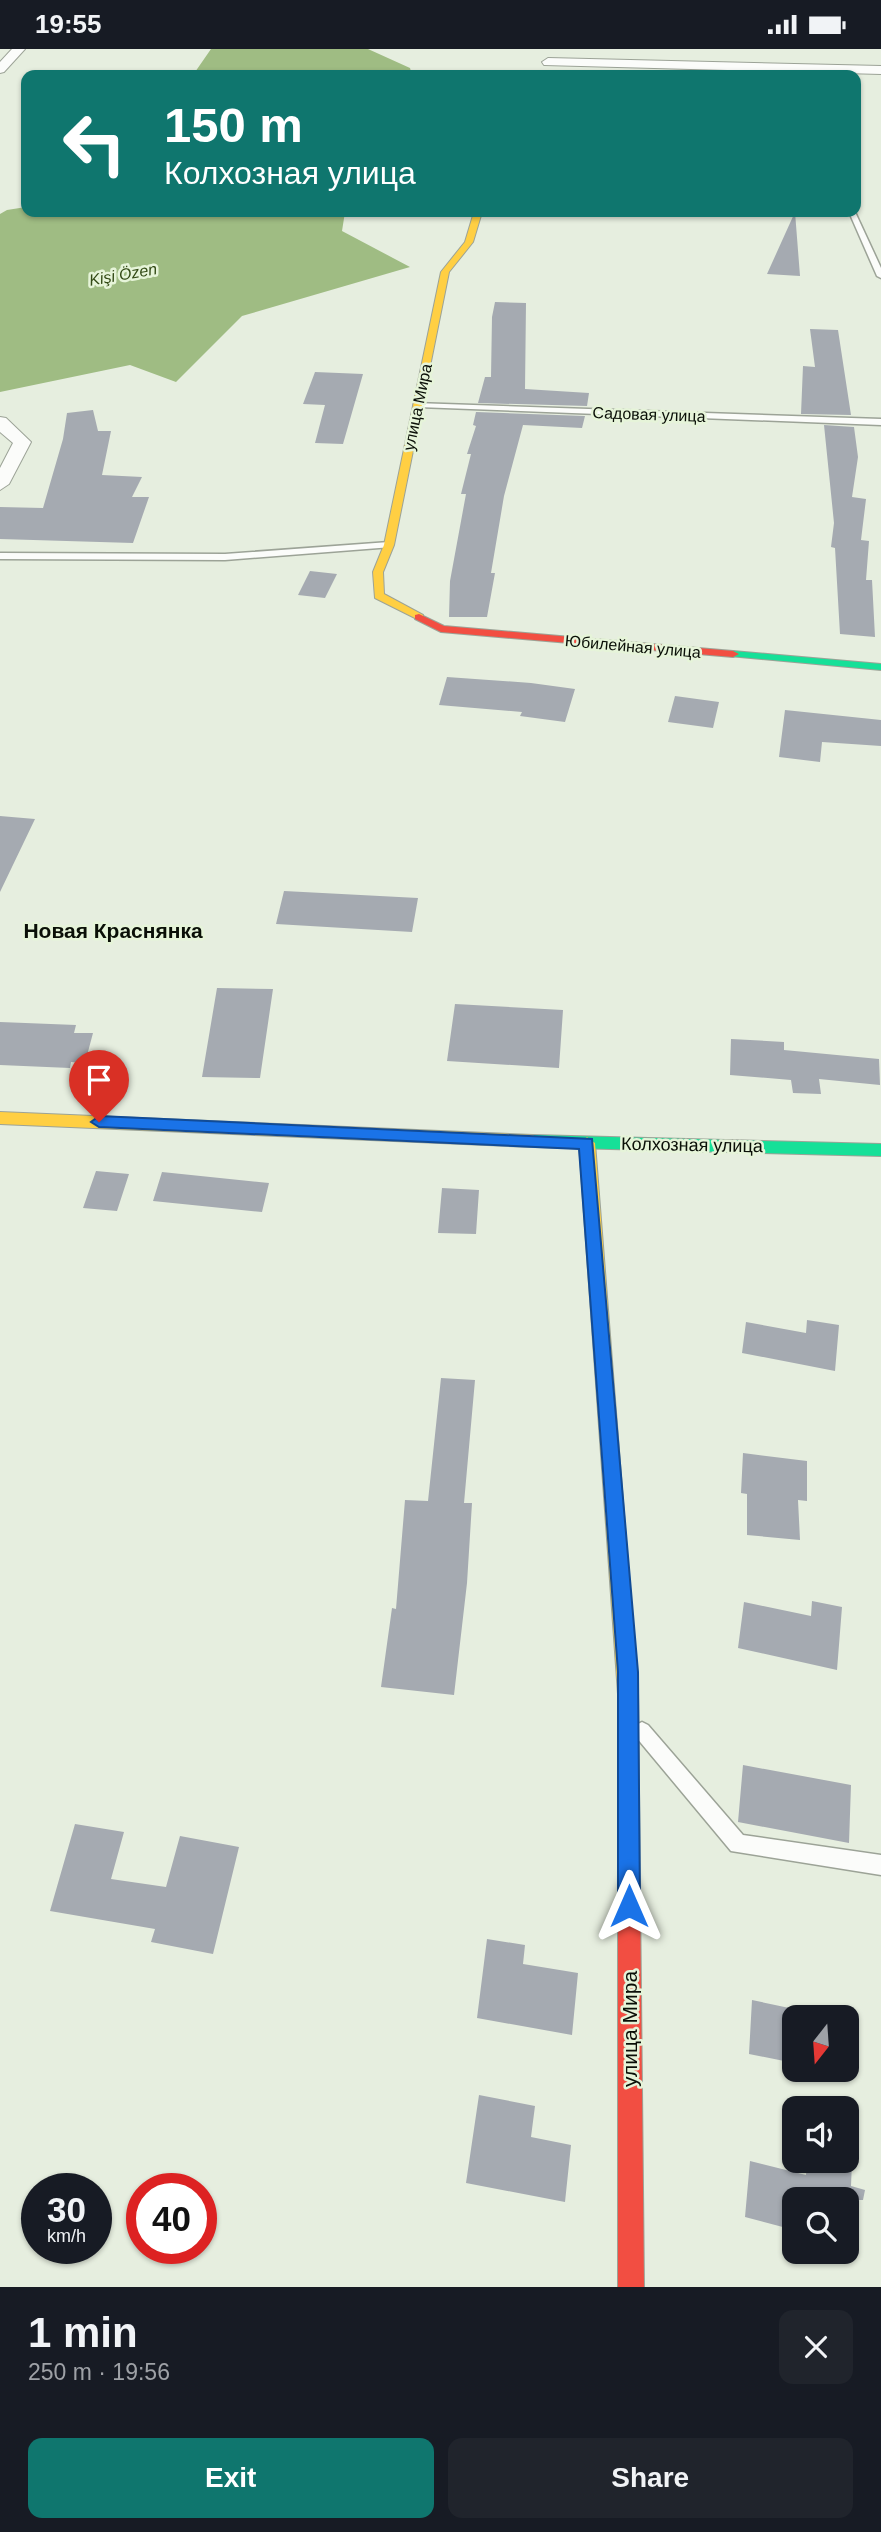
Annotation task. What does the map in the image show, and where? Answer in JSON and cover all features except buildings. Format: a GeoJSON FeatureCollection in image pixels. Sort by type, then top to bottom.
{"type":"FeatureCollection","features":[{"type":"Feature","properties":{"kind":"street"},"geometry":{"type":"LineString","coordinates":[[0,69],[19,49]]}},
{"type":"Feature","properties":{"kind":"street"},"geometry":{"type":"LineString","coordinates":[[544,70],[555,49]]}},
{"type":"Feature","properties":{"kind":"street"},"geometry":{"type":"LineString","coordinates":[[548,62],[844,70]]}},
{"type":"Feature","properties":{"kind":"street"},"geometry":{"type":"LineString","coordinates":[[861,70],[881,71]]}},
{"type":"Feature","properties":{"kind":"street","name":"улица Мира"},"geometry":{"type":"LineString","coordinates":[[392,603],[379,596],[378,572],[389,545],[445,272],[469,242],[476,217]]}},
{"type":"Feature","properties":{"kind":"street"},"geometry":{"type":"LineString","coordinates":[[0,422],[22,442],[0,484]]}},
{"type":"Feature","properties":{"kind":"street","name":"Юбилейная улица"},"geometry":{"type":"LineString","coordinates":[[392,603],[441,629],[881,667]]}},
{"type":"Feature","properties":{"kind":"street","name":"Колхозная улица"},"geometry":{"type":"LineString","coordinates":[[0,1118],[587,1143],[881,1150]]}},
{"type":"Feature","properties":{"kind":"street","name":"улица Мира"},"geometry":{"type":"LineString","coordinates":[[587,1143],[628,1672],[631,2287]]}},
{"type":"Feature","properties":{"kind":"lane"},"geometry":{"type":"LineString","coordinates":[[854,217],[881,276]]}},
{"type":"Feature","properties":{"kind":"lane","name":"Садовая улица"},"geometry":{"type":"LineString","coordinates":[[418,405],[881,422]]}},
{"type":"Feature","properties":{"kind":"lane"},"geometry":{"type":"LineString","coordinates":[[0,556],[225,558],[389,545]]}},
{"type":"Feature","properties":{"kind":"lane"},"geometry":{"type":"LineString","coordinates":[[628,1716],[738,1844],[881,1865]]}},
{"type":"Feature","properties":{"kind":"water"},"geometry":{"type":"Polygon","coordinates":[[[211,49],[368,49],[411,70],[196,70],[211,49]]]}},
{"type":"Feature","properties":{"kind":"water","name":"Kişi Özen"},"geometry":{"type":"Polygon","coordinates":[[[21,208],[21,217],[344,217],[342,231],[410,267],[242,316],[176,382],[130,365],[0,392],[0,214],[21,208]]]}},
{"type":"Feature","properties":{"kind":"traffic: fast"},"geometry":{"type":"LineString","coordinates":[[733,654],[881,667]]}},
{"type":"Feature","properties":{"kind":"traffic: fast"},"geometry":{"type":"LineString","coordinates":[[533,1141],[881,1150]]}},
{"type":"Feature","properties":{"kind":"traffic: slow"},"geometry":{"type":"LineString","coordinates":[[419,617],[379,596],[378,572],[389,545],[445,272],[469,242],[476,217]]}},
{"type":"Feature","properties":{"kind":"traffic: slow"},"geometry":{"type":"LineString","coordinates":[[0,1118],[533,1141]]}},
{"type":"Feature","properties":{"kind":"traffic: slow"},"geometry":{"type":"LineString","coordinates":[[587,1143],[628,1694]]}},
{"type":"Feature","properties":{"kind":"traffic: jam"},"geometry":{"type":"LineString","coordinates":[[419,617],[441,629],[733,654]]}},
{"type":"Feature","properties":{"kind":"traffic: jam"},"geometry":{"type":"LineString","coordinates":[[628,1694],[631,2287]]}},
{"type":"Feature","properties":{"kind":"district","name":"Новая Краснянка"},"geometry":{"type":"Point","coordinates":[113,931]}},
{"type":"Feature","properties":{"kind":"route"},"geometry":{"type":"LineString","coordinates":[[99,1122],[587,1143],[628,1672],[629,1906]]}}]}
